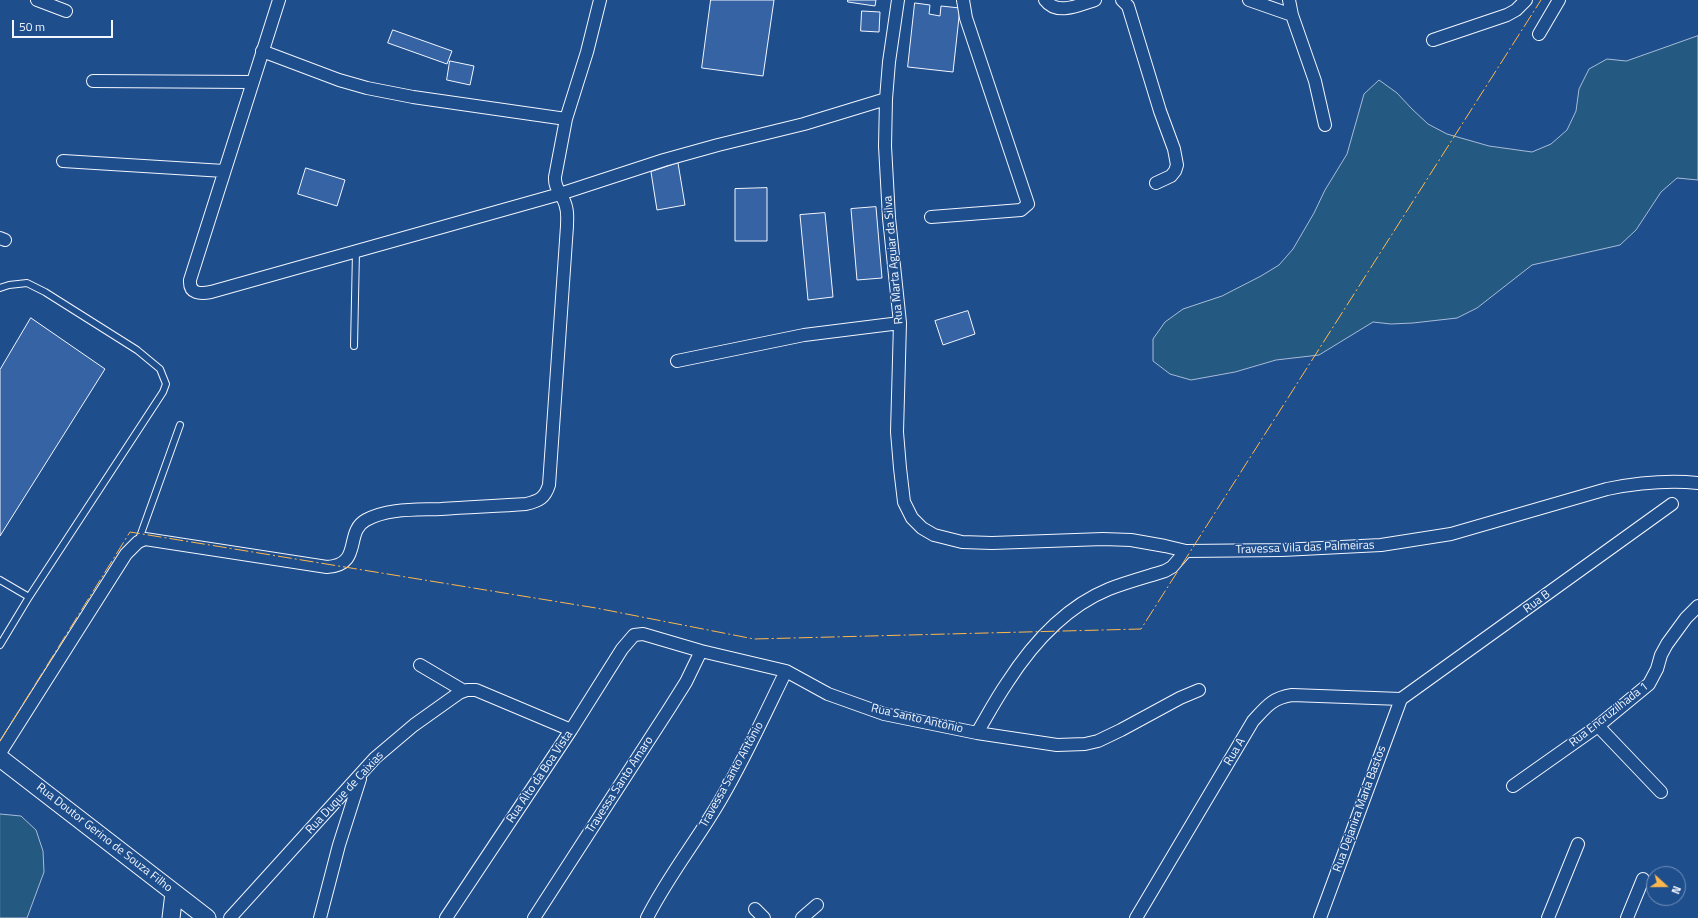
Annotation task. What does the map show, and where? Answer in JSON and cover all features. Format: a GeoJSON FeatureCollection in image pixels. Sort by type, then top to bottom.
{"type":"FeatureCollection","features":[{"type":"Feature","properties":{"kind":"main road","name":"Rua Doutor Gerino de Souza Filho"},"geometry":{"type":"LineString","coordinates":[[0,758],[201,913]]}},
{"type":"Feature","properties":{"kind":"main road"},"geometry":{"type":"LineString","coordinates":[[171,918],[174,893]]}},
{"type":"Feature","properties":{"kind":"main road"},"geometry":{"type":"LineString","coordinates":[[179,918],[201,913]]}},
{"type":"Feature","properties":{"kind":"street"},"geometry":{"type":"LineString","coordinates":[[36,0],[66,11]]}},
{"type":"Feature","properties":{"kind":"street"},"geometry":{"type":"LineString","coordinates":[[279,0],[190,280],[190,286],[193,291],[198,293],[211,292],[560,194],[718,144],[804,124],[886,99]]}},
{"type":"Feature","properties":{"kind":"street"},"geometry":{"type":"LineString","coordinates":[[0,753],[126,554],[138,542],[145,539],[333,567],[346,561],[350,554],[358,528],[362,522],[368,519],[394,511],[526,504],[538,502],[543,498],[549,485],[561,293],[566,250],[566,207],[554,184],[566,119],[587,52],[600,0]]}},
{"type":"Feature","properties":{"kind":"street","name":"Rua Marta Aguiar da Silva"},"geometry":{"type":"LineString","coordinates":[[898,0],[889,62],[886,99],[885,146],[889,218],[900,323],[897,432],[904,502],[912,518]]}},
{"type":"Feature","properties":{"kind":"street"},"geometry":{"type":"LineString","coordinates":[[932,217],[1021,210],[1028,204],[966,18],[963,0]]}},
{"type":"Feature","properties":{"kind":"street"},"geometry":{"type":"LineString","coordinates":[[1045,0],[1049,5],[1061,9],[1095,0]]}},
{"type":"Feature","properties":{"kind":"street"},"geometry":{"type":"LineString","coordinates":[[1122,0],[1128,6],[1160,111],[1174,149],[1177,165],[1171,176],[1156,183]]}},
{"type":"Feature","properties":{"kind":"street"},"geometry":{"type":"LineString","coordinates":[[1249,0],[1292,15]]}},
{"type":"Feature","properties":{"kind":"street"},"geometry":{"type":"LineString","coordinates":[[1289,0],[1292,15],[1314,81],[1325,125]]}},
{"type":"Feature","properties":{"kind":"street"},"geometry":{"type":"LineString","coordinates":[[1433,40],[1507,15],[1516,10],[1526,0]]}},
{"type":"Feature","properties":{"kind":"street"},"geometry":{"type":"LineString","coordinates":[[1539,34],[1559,0]]}},
{"type":"Feature","properties":{"kind":"street"},"geometry":{"type":"LineString","coordinates":[[262,51],[339,80],[367,88],[413,97],[566,119]]}},
{"type":"Feature","properties":{"kind":"street"},"geometry":{"type":"LineString","coordinates":[[93,81],[252,82]]}},
{"type":"Feature","properties":{"kind":"street"},"geometry":{"type":"LineString","coordinates":[[63,161],[224,171]]}},
{"type":"Feature","properties":{"kind":"street"},"geometry":{"type":"LineString","coordinates":[[677,361],[804,335],[900,323]]}},
{"type":"Feature","properties":{"kind":"street","name":"Travessa Vila das Palmeiras"},"geometry":{"type":"LineString","coordinates":[[912,518],[922,528],[934,535],[962,542],[992,543],[1103,539],[1131,540],[1186,551],[1282,550],[1381,545],[1451,534],[1606,489],[1632,484],[1657,482],[1698,483]]}},
{"type":"Feature","properties":{"kind":"street","name":"Rua B"},"geometry":{"type":"LineString","coordinates":[[1401,700],[1672,504]]}},
{"type":"Feature","properties":{"kind":"street"},"geometry":{"type":"LineString","coordinates":[[977,733],[1007,682],[1038,641],[1064,616],[1109,589],[1165,571],[1172,567],[1186,551]]}},
{"type":"Feature","properties":{"kind":"street","name":"Rua Encruzilhada 1"},"geometry":{"type":"LineString","coordinates":[[1513,786],[1598,726],[1649,684],[1667,644],[1698,606]]}},
{"type":"Feature","properties":{"kind":"street","name":"Rua Santo Antônio"},"geometry":{"type":"LineString","coordinates":[[634,635],[643,634],[701,651],[786,671],[828,694],[869,709],[918,722],[977,733],[1057,745],[1085,744],[1098,741],[1180,698],[1199,690]]}},
{"type":"Feature","properties":{"kind":"street","name":"Rua Alto da Boa Vista"},"geometry":{"type":"LineString","coordinates":[[446,918],[571,730],[622,649],[634,635]]}},
{"type":"Feature","properties":{"kind":"street","name":"Travessa Santo Amaro"},"geometry":{"type":"LineString","coordinates":[[534,918],[669,710],[686,682],[701,651]]}},
{"type":"Feature","properties":{"kind":"street"},"geometry":{"type":"LineString","coordinates":[[420,665],[470,690],[571,730]]}},
{"type":"Feature","properties":{"kind":"street","name":"Travessa Santo Antônio"},"geometry":{"type":"LineString","coordinates":[[647,918],[670,877],[722,798],[786,671]]}},
{"type":"Feature","properties":{"kind":"street","name":"Rua Duque de Caixias"},"geometry":{"type":"LineString","coordinates":[[230,918],[375,758],[414,725],[470,690]]}},
{"type":"Feature","properties":{"kind":"street","name":"Rua A"},"geometry":{"type":"LineString","coordinates":[[1136,918],[1253,721],[1269,704],[1280,697],[1292,695],[1401,700]]}},
{"type":"Feature","properties":{"kind":"street","name":"Rua Dejanira Maria Bastos"},"geometry":{"type":"LineString","coordinates":[[1320,918],[1401,700]]}},
{"type":"Feature","properties":{"kind":"street"},"geometry":{"type":"LineString","coordinates":[[1598,726],[1661,792]]}},
{"type":"Feature","properties":{"kind":"street"},"geometry":{"type":"LineString","coordinates":[[320,918],[339,845],[361,774]]}},
{"type":"Feature","properties":{"kind":"street"},"geometry":{"type":"LineString","coordinates":[[1548,918],[1578,844]]}},
{"type":"Feature","properties":{"kind":"street"},"geometry":{"type":"LineString","coordinates":[[1627,918],[1643,879]]}},
{"type":"Feature","properties":{"kind":"street"},"geometry":{"type":"LineString","coordinates":[[802,918],[817,905]]}},
{"type":"Feature","properties":{"kind":"lane"},"geometry":{"type":"LineString","coordinates":[[354,346],[356,251]]}},
{"type":"Feature","properties":{"kind":"lane"},"geometry":{"type":"LineString","coordinates":[[0,288],[9,285],[27,283],[45,292],[137,350],[160,369],[166,384],[163,392],[29,597],[0,645]]}},
{"type":"Feature","properties":{"kind":"lane"},"geometry":{"type":"LineString","coordinates":[[138,542],[180,425]]}},
{"type":"Feature","properties":{"kind":"lane"},"geometry":{"type":"LineString","coordinates":[[0,580],[29,597]]}},
{"type":"Feature","properties":{"kind":"shaded area"},"geometry":{"type":"Polygon","coordinates":[[[1698,36],[1698,180],[1677,178],[1661,192],[1636,230],[1620,245],[1532,265],[1477,308],[1457,318],[1413,323],[1391,324],[1373,322],[1319,355],[1276,360],[1235,372],[1191,380],[1170,374],[1153,361],[1153,339],[1165,322],[1183,309],[1222,296],[1261,276],[1279,265],[1293,249],[1314,213],[1325,190],[1347,154],[1364,94],[1379,80],[1397,93],[1428,124],[1447,134],[1489,146],[1532,152],[1551,144],[1567,130],[1576,111],[1579,89],[1589,69],[1607,59],[1626,61],[1698,36]]]}},
{"type":"Feature","properties":{"kind":"shaded area"},"geometry":{"type":"Polygon","coordinates":[[[0,814],[21,816],[36,830],[43,851],[44,872],[27,918],[0,918],[0,814]]]}},
{"type":"Feature","properties":{"kind":"building"},"geometry":{"type":"Polygon","coordinates":[[[711,0],[774,0],[763,76],[702,68],[711,0]]]}},
{"type":"Feature","properties":{"kind":"building"},"geometry":{"type":"Polygon","coordinates":[[[848,0],[876,0],[875,6],[848,2],[848,0]]]}},
{"type":"Feature","properties":{"kind":"building"},"geometry":{"type":"Polygon","coordinates":[[[915,3],[930,5],[929,14],[940,16],[941,6],[960,8],[953,72],[908,67],[915,3]]]}},
{"type":"Feature","properties":{"kind":"building"},"geometry":{"type":"Polygon","coordinates":[[[862,11],[880,12],[879,32],[861,31],[862,11]]]}},
{"type":"Feature","properties":{"kind":"building"},"geometry":{"type":"Polygon","coordinates":[[[393,30],[452,51],[447,64],[388,43],[393,30]]]}},
{"type":"Feature","properties":{"kind":"building"},"geometry":{"type":"Polygon","coordinates":[[[450,61],[474,66],[470,85],[447,80],[450,61]]]}},
{"type":"Feature","properties":{"kind":"building"},"geometry":{"type":"Polygon","coordinates":[[[678,163],[685,205],[657,210],[651,172],[678,163]]]}},
{"type":"Feature","properties":{"kind":"building"},"geometry":{"type":"Polygon","coordinates":[[[306,168],[345,180],[337,206],[298,194],[306,168]]]}},
{"type":"Feature","properties":{"kind":"building"},"geometry":{"type":"Polygon","coordinates":[[[767,188],[767,241],[735,241],[735,189],[767,188]]]}},
{"type":"Feature","properties":{"kind":"building"},"geometry":{"type":"Polygon","coordinates":[[[876,207],[882,278],[857,280],[851,209],[876,207]]]}},
{"type":"Feature","properties":{"kind":"building"},"geometry":{"type":"Polygon","coordinates":[[[825,213],[833,297],[808,300],[800,215],[825,213]]]}},
{"type":"Feature","properties":{"kind":"building"},"geometry":{"type":"Polygon","coordinates":[[[968,311],[975,334],[943,345],[935,321],[968,311]]]}},
{"type":"Feature","properties":{"kind":"building"},"geometry":{"type":"Polygon","coordinates":[[[31,318],[105,369],[0,536],[0,370],[31,318]]]}},
{"type":"Feature","properties":{"kind":"power"},"geometry":{"type":"LineString","coordinates":[[0,741],[130,532],[596,608],[754,639],[1141,629],[1541,0]]}}]}
